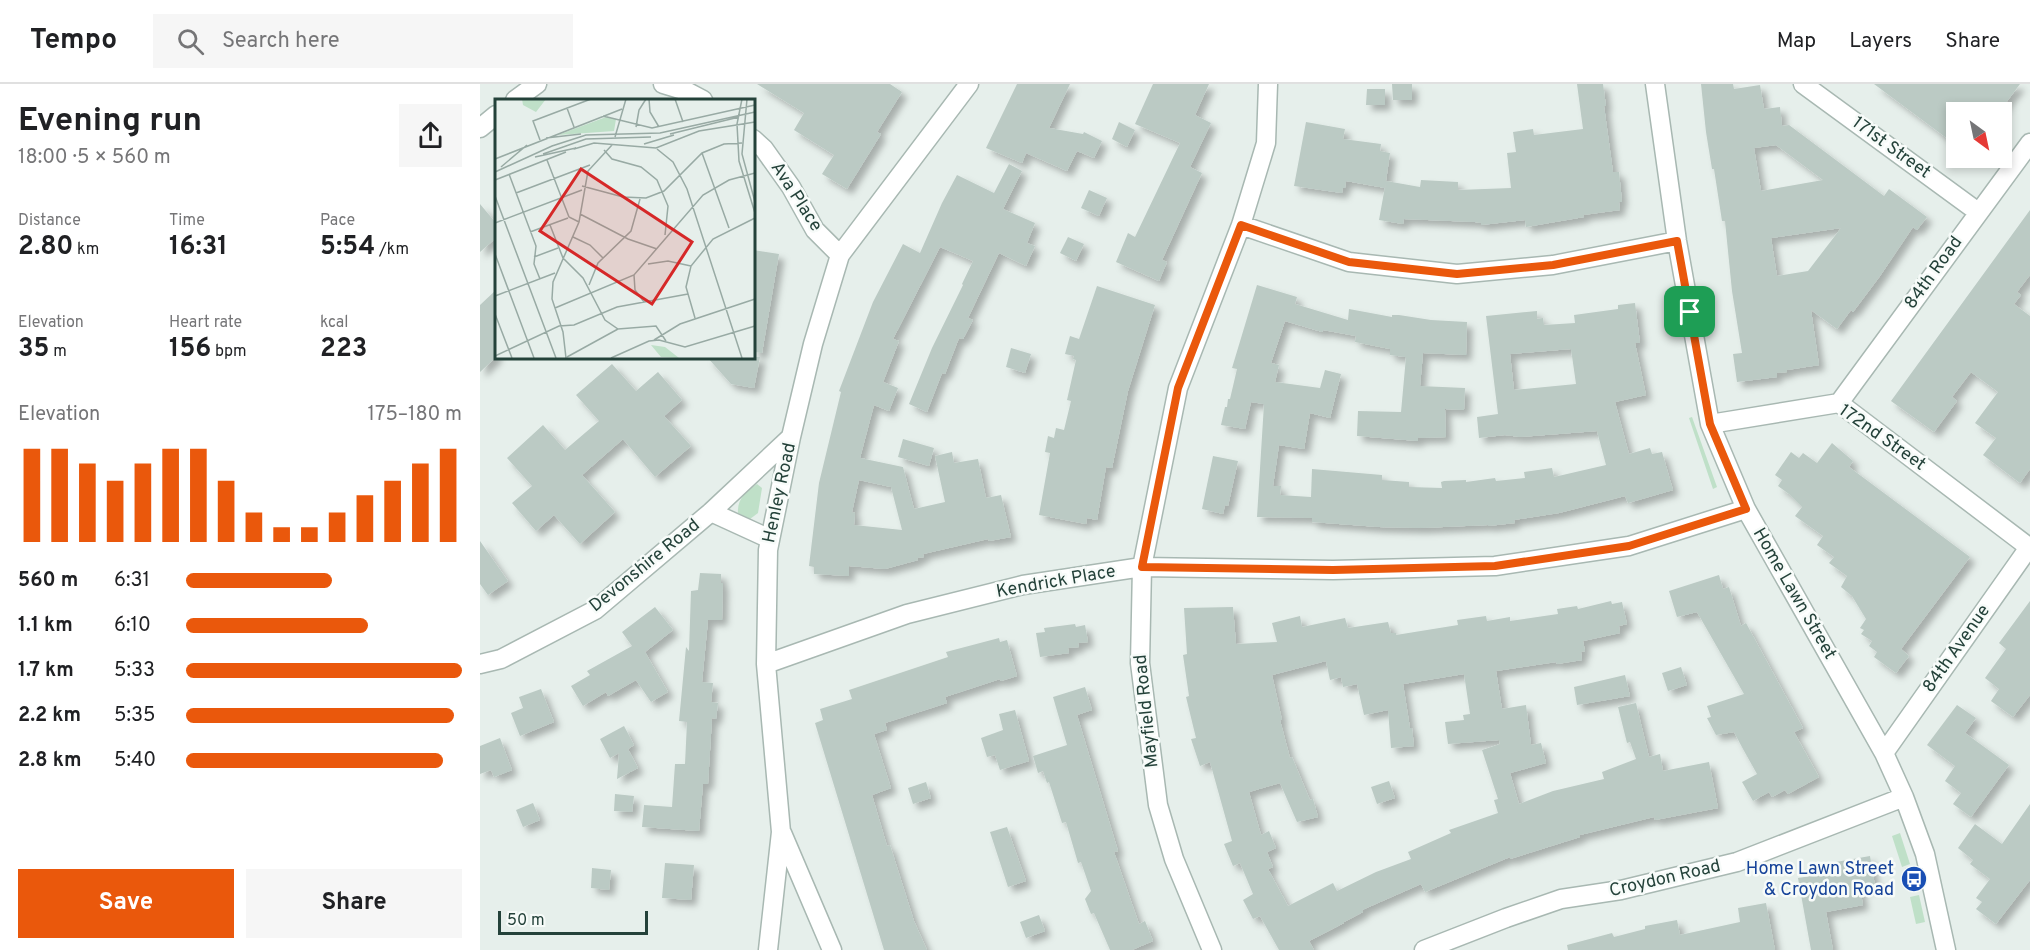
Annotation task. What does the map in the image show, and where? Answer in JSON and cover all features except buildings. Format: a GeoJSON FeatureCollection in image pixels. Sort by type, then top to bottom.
{"type":"FeatureCollection","features":[{"type":"Feature","properties":{"kind":"street"},"geometry":{"type":"LineString","coordinates":[[516,99],[537,84]]}},
{"type":"Feature","properties":{"kind":"street"},"geometry":{"type":"LineString","coordinates":[[663,84],[686,91],[701,99]]}},
{"type":"Feature","properties":{"kind":"street","name":"Henley Road"},"geometry":{"type":"LineString","coordinates":[[768,950],[782,832],[766,664],[768,550],[791,437],[813,345],[840,255],[969,84]]}},
{"type":"Feature","properties":{"kind":"street","name":"Mayfield Road"},"geometry":{"type":"LineString","coordinates":[[1212,950],[1174,859],[1158,805],[1140,663],[1142,567],[1178,388],[1241,225],[1266,143],[1268,84]]}},
{"type":"Feature","properties":{"kind":"street","name":"Home Lawn Street"},"geometry":{"type":"LineString","coordinates":[[1655,84],[1677,241],[1710,424],[1746,509],[1884,753],[1904,797],[1925,854],[1946,950]]}},
{"type":"Feature","properties":{"kind":"street","name":"171st Street"},"geometry":{"type":"LineString","coordinates":[[1803,84],[1978,212]]}},
{"type":"Feature","properties":{"kind":"street"},"geometry":{"type":"LineString","coordinates":[[480,128],[495,116]]}},
{"type":"Feature","properties":{"kind":"street","name":"Ava Place"},"geometry":{"type":"LineString","coordinates":[[754,140],[764,149],[791,187],[815,230],[840,255]]}},
{"type":"Feature","properties":{"kind":"street","name":"84th Road"},"geometry":{"type":"LineString","coordinates":[[1839,403],[2030,143]]}},
{"type":"Feature","properties":{"kind":"street"},"geometry":{"type":"LineString","coordinates":[[1241,225],[1349,262],[1457,274],[1553,265],[1677,241]]}},
{"type":"Feature","properties":{"kind":"street","name":"172nd Street"},"geometry":{"type":"LineString","coordinates":[[1710,424],[1839,403],[2030,547]]}},
{"type":"Feature","properties":{"kind":"street","name":"Devonshire Road"},"geometry":{"type":"LineString","coordinates":[[480,664],[501,659],[595,610],[711,512],[791,437]]}},
{"type":"Feature","properties":{"kind":"street","name":"Kendrick Place"},"geometry":{"type":"LineString","coordinates":[[766,664],[907,614],[1023,585],[1142,567],[1333,570],[1495,566],[1629,546],[1746,509]]}},
{"type":"Feature","properties":{"kind":"street","name":"Devonshire Road"},"geometry":{"type":"LineString","coordinates":[[711,512],[770,538]]}},
{"type":"Feature","properties":{"kind":"street","name":"84th Avenue"},"geometry":{"type":"LineString","coordinates":[[1884,753],[2030,547]]}},
{"type":"Feature","properties":{"kind":"street","name":"Croydon Road"},"geometry":{"type":"LineString","coordinates":[[1424,950],[1561,899],[1622,890],[1737,862],[1904,797]]}},
{"type":"Feature","properties":{"kind":"street"},"geometry":{"type":"LineString","coordinates":[[782,832],[832,950]]}},
{"type":"Feature","properties":{"kind":"green space"},"geometry":{"type":"Polygon","coordinates":[[[1692,417],[1717,487],[1713,489],[1689,418],[1692,417]]]}},
{"type":"Feature","properties":{"kind":"green space"},"geometry":{"type":"Polygon","coordinates":[[[757,484],[762,488],[758,513],[750,519],[738,513],[738,508],[743,496],[757,484]]]}},
{"type":"Feature","properties":{"kind":"green space"},"geometry":{"type":"Polygon","coordinates":[[[1900,833],[1910,864],[1902,867],[1892,836],[1900,833]]]}},
{"type":"Feature","properties":{"kind":"green space"},"geometry":{"type":"Polygon","coordinates":[[[1919,895],[1925,922],[1916,924],[1910,897],[1919,895]]]}},
{"type":"Feature","properties":{"kind":"place","name":"Home Lawn Street & Croydon Road"},"geometry":{"type":"Point","coordinates":[1914,879]}},
{"type":"Feature","properties":{"kind":"route"},"geometry":{"type":"LineString","coordinates":[[1241,225],[1349,262],[1457,274],[1553,265],[1677,241],[1690,312],[1710,424],[1746,509],[1629,546],[1495,566],[1333,570],[1142,567],[1178,388],[1241,225]]}}]}
